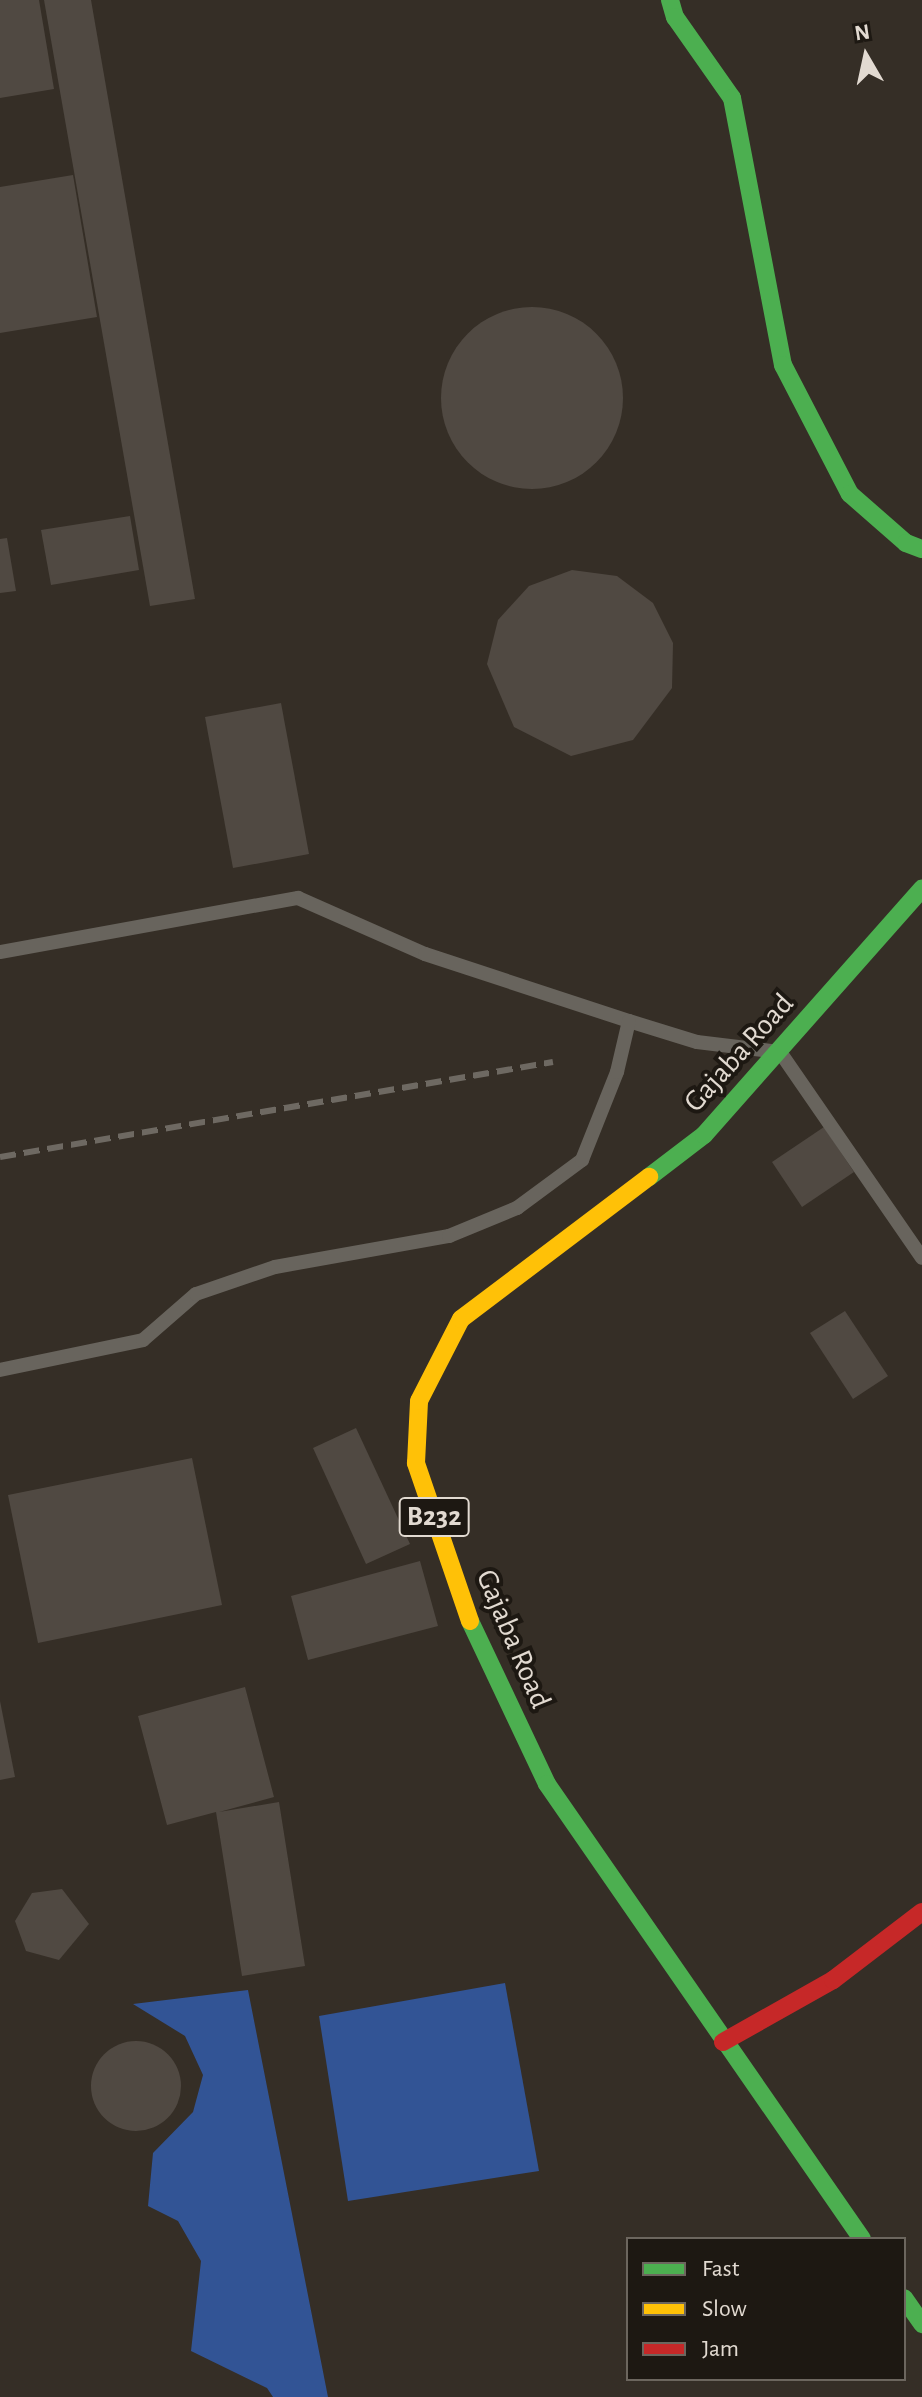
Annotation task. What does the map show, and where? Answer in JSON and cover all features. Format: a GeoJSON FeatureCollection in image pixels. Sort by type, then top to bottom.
{"type":"FeatureCollection","features":[{"type":"Feature","properties":{"kind":"main road"},"geometry":{"type":"LineString","coordinates":[[670,0],[675,17],[732,98],[783,365],[850,494],[906,543],[922,549]]}},
{"type":"Feature","properties":{"kind":"main road","name":"Gajaba Road"},"geometry":{"type":"LineString","coordinates":[[861,2237],[547,1784],[477,1641],[416,1463],[419,1401],[461,1319],[704,1135],[922,889]]}},
{"type":"Feature","properties":{"kind":"main road"},"geometry":{"type":"LineString","coordinates":[[723,2042],[833,1980],[922,1912]]}},
{"type":"Feature","properties":{"kind":"main road"},"geometry":{"type":"LineString","coordinates":[[906,2301],[922,2324]]}},
{"type":"Feature","properties":{"kind":"lane"},"geometry":{"type":"LineString","coordinates":[[0,952],[298,898],[425,954],[629,1021],[697,1042],[780,1052],[922,1258]]}},
{"type":"Feature","properties":{"kind":"lane"},"geometry":{"type":"LineString","coordinates":[[0,1370],[143,1340],[196,1294],[275,1267],[449,1236],[517,1208],[582,1160],[617,1072],[629,1021]]}},
{"type":"Feature","properties":{"kind":"water"},"geometry":{"type":"Polygon","coordinates":[[[505,1983],[539,2171],[348,2201],[319,2016],[505,1983]]]}},
{"type":"Feature","properties":{"kind":"water"},"geometry":{"type":"Polygon","coordinates":[[[248,1990],[328,2397],[273,2397],[267,2388],[191,2351],[201,2261],[178,2221],[148,2206],[153,2153],[193,2112],[203,2075],[185,2036],[133,2004],[248,1990]]]}},
{"type":"Feature","properties":{"kind":"building"},"geometry":{"type":"Polygon","coordinates":[[[0,0],[39,0],[54,89],[0,98],[0,0]]]}},
{"type":"Feature","properties":{"kind":"building"},"geometry":{"type":"Polygon","coordinates":[[[44,0],[91,0],[195,599],[150,606],[44,0]]]}},
{"type":"Feature","properties":{"kind":"building"},"geometry":{"type":"Polygon","coordinates":[[[73,175],[97,317],[0,333],[0,187],[73,175]]]}},
{"type":"Feature","properties":{"kind":"building"},"geometry":{"type":"Polygon","coordinates":[[[532,307],[567,314],[596,334],[616,363],[623,398],[616,433],[596,462],[567,482],[532,489],[497,482],[468,462],[448,433],[441,398],[448,363],[468,334],[497,314],[532,307]]]}},
{"type":"Feature","properties":{"kind":"building"},"geometry":{"type":"Polygon","coordinates":[[[130,516],[139,570],[51,585],[41,530],[130,516]]]}},
{"type":"Feature","properties":{"kind":"building"},"geometry":{"type":"Polygon","coordinates":[[[7,538],[16,591],[0,593],[0,539],[7,538]]]}},
{"type":"Feature","properties":{"kind":"building"},"geometry":{"type":"Polygon","coordinates":[[[572,570],[617,576],[653,603],[673,643],[672,688],[633,740],[571,756],[514,727],[487,664],[498,620],[529,586],[572,570]]]}},
{"type":"Feature","properties":{"kind":"building"},"geometry":{"type":"Polygon","coordinates":[[[281,703],[309,854],[233,868],[205,717],[281,703]]]}},
{"type":"Feature","properties":{"kind":"building"},"geometry":{"type":"Polygon","coordinates":[[[824,1127],[854,1172],[802,1207],[772,1162],[824,1127]]]}},
{"type":"Feature","properties":{"kind":"building"},"geometry":{"type":"Polygon","coordinates":[[[845,1311],[888,1376],[853,1399],[810,1333],[845,1311]]]}},
{"type":"Feature","properties":{"kind":"building"},"geometry":{"type":"Polygon","coordinates":[[[356,1428],[410,1544],[366,1564],[313,1448],[356,1428]]]}},
{"type":"Feature","properties":{"kind":"building"},"geometry":{"type":"Polygon","coordinates":[[[192,1458],[222,1605],[38,1643],[8,1495],[192,1458]]]}},
{"type":"Feature","properties":{"kind":"building"},"geometry":{"type":"Polygon","coordinates":[[[420,1561],[438,1626],[308,1660],[291,1596],[420,1561]]]}},
{"type":"Feature","properties":{"kind":"building"},"geometry":{"type":"Polygon","coordinates":[[[245,1687],[274,1797],[219,1812],[279,1802],[305,1966],[242,1976],[216,1812],[167,1825],[138,1716],[245,1687]]]}},
{"type":"Feature","properties":{"kind":"building"},"geometry":{"type":"Polygon","coordinates":[[[0,1701],[15,1777],[0,1780],[0,1701]]]}},
{"type":"Feature","properties":{"kind":"building"},"geometry":{"type":"Polygon","coordinates":[[[62,1889],[89,1924],[59,1960],[26,1951],[15,1921],[32,1893],[62,1889]]]}},
{"type":"Feature","properties":{"kind":"building"},"geometry":{"type":"Polygon","coordinates":[[[127,2041],[145,2041],[161,2048],[174,2061],[181,2077],[181,2095],[174,2111],[161,2124],[145,2131],[127,2131],[111,2124],[98,2111],[91,2095],[91,2077],[98,2061],[111,2048],[127,2041]]]}},
{"type":"Feature","properties":{"kind":"railway"},"geometry":{"type":"LineString","coordinates":[[0,1157],[553,1062]]}},
{"type":"Feature","properties":{"kind":"traffic: fast"},"geometry":{"type":"LineString","coordinates":[[670,0],[675,17],[732,98],[783,365],[850,494],[906,543],[922,549]]}},
{"type":"Feature","properties":{"kind":"traffic: fast"},"geometry":{"type":"LineString","coordinates":[[649,1177],[704,1135],[922,889]]}},
{"type":"Feature","properties":{"kind":"traffic: fast"},"geometry":{"type":"LineString","coordinates":[[470,1621],[547,1784],[861,2237]]}},
{"type":"Feature","properties":{"kind":"traffic: fast"},"geometry":{"type":"LineString","coordinates":[[906,2301],[922,2324]]}},
{"type":"Feature","properties":{"kind":"traffic: slow"},"geometry":{"type":"LineString","coordinates":[[470,1621],[416,1463],[419,1401],[461,1319],[649,1177]]}},
{"type":"Feature","properties":{"kind":"traffic: jam"},"geometry":{"type":"LineString","coordinates":[[723,2042],[833,1980],[922,1912]]}}]}
